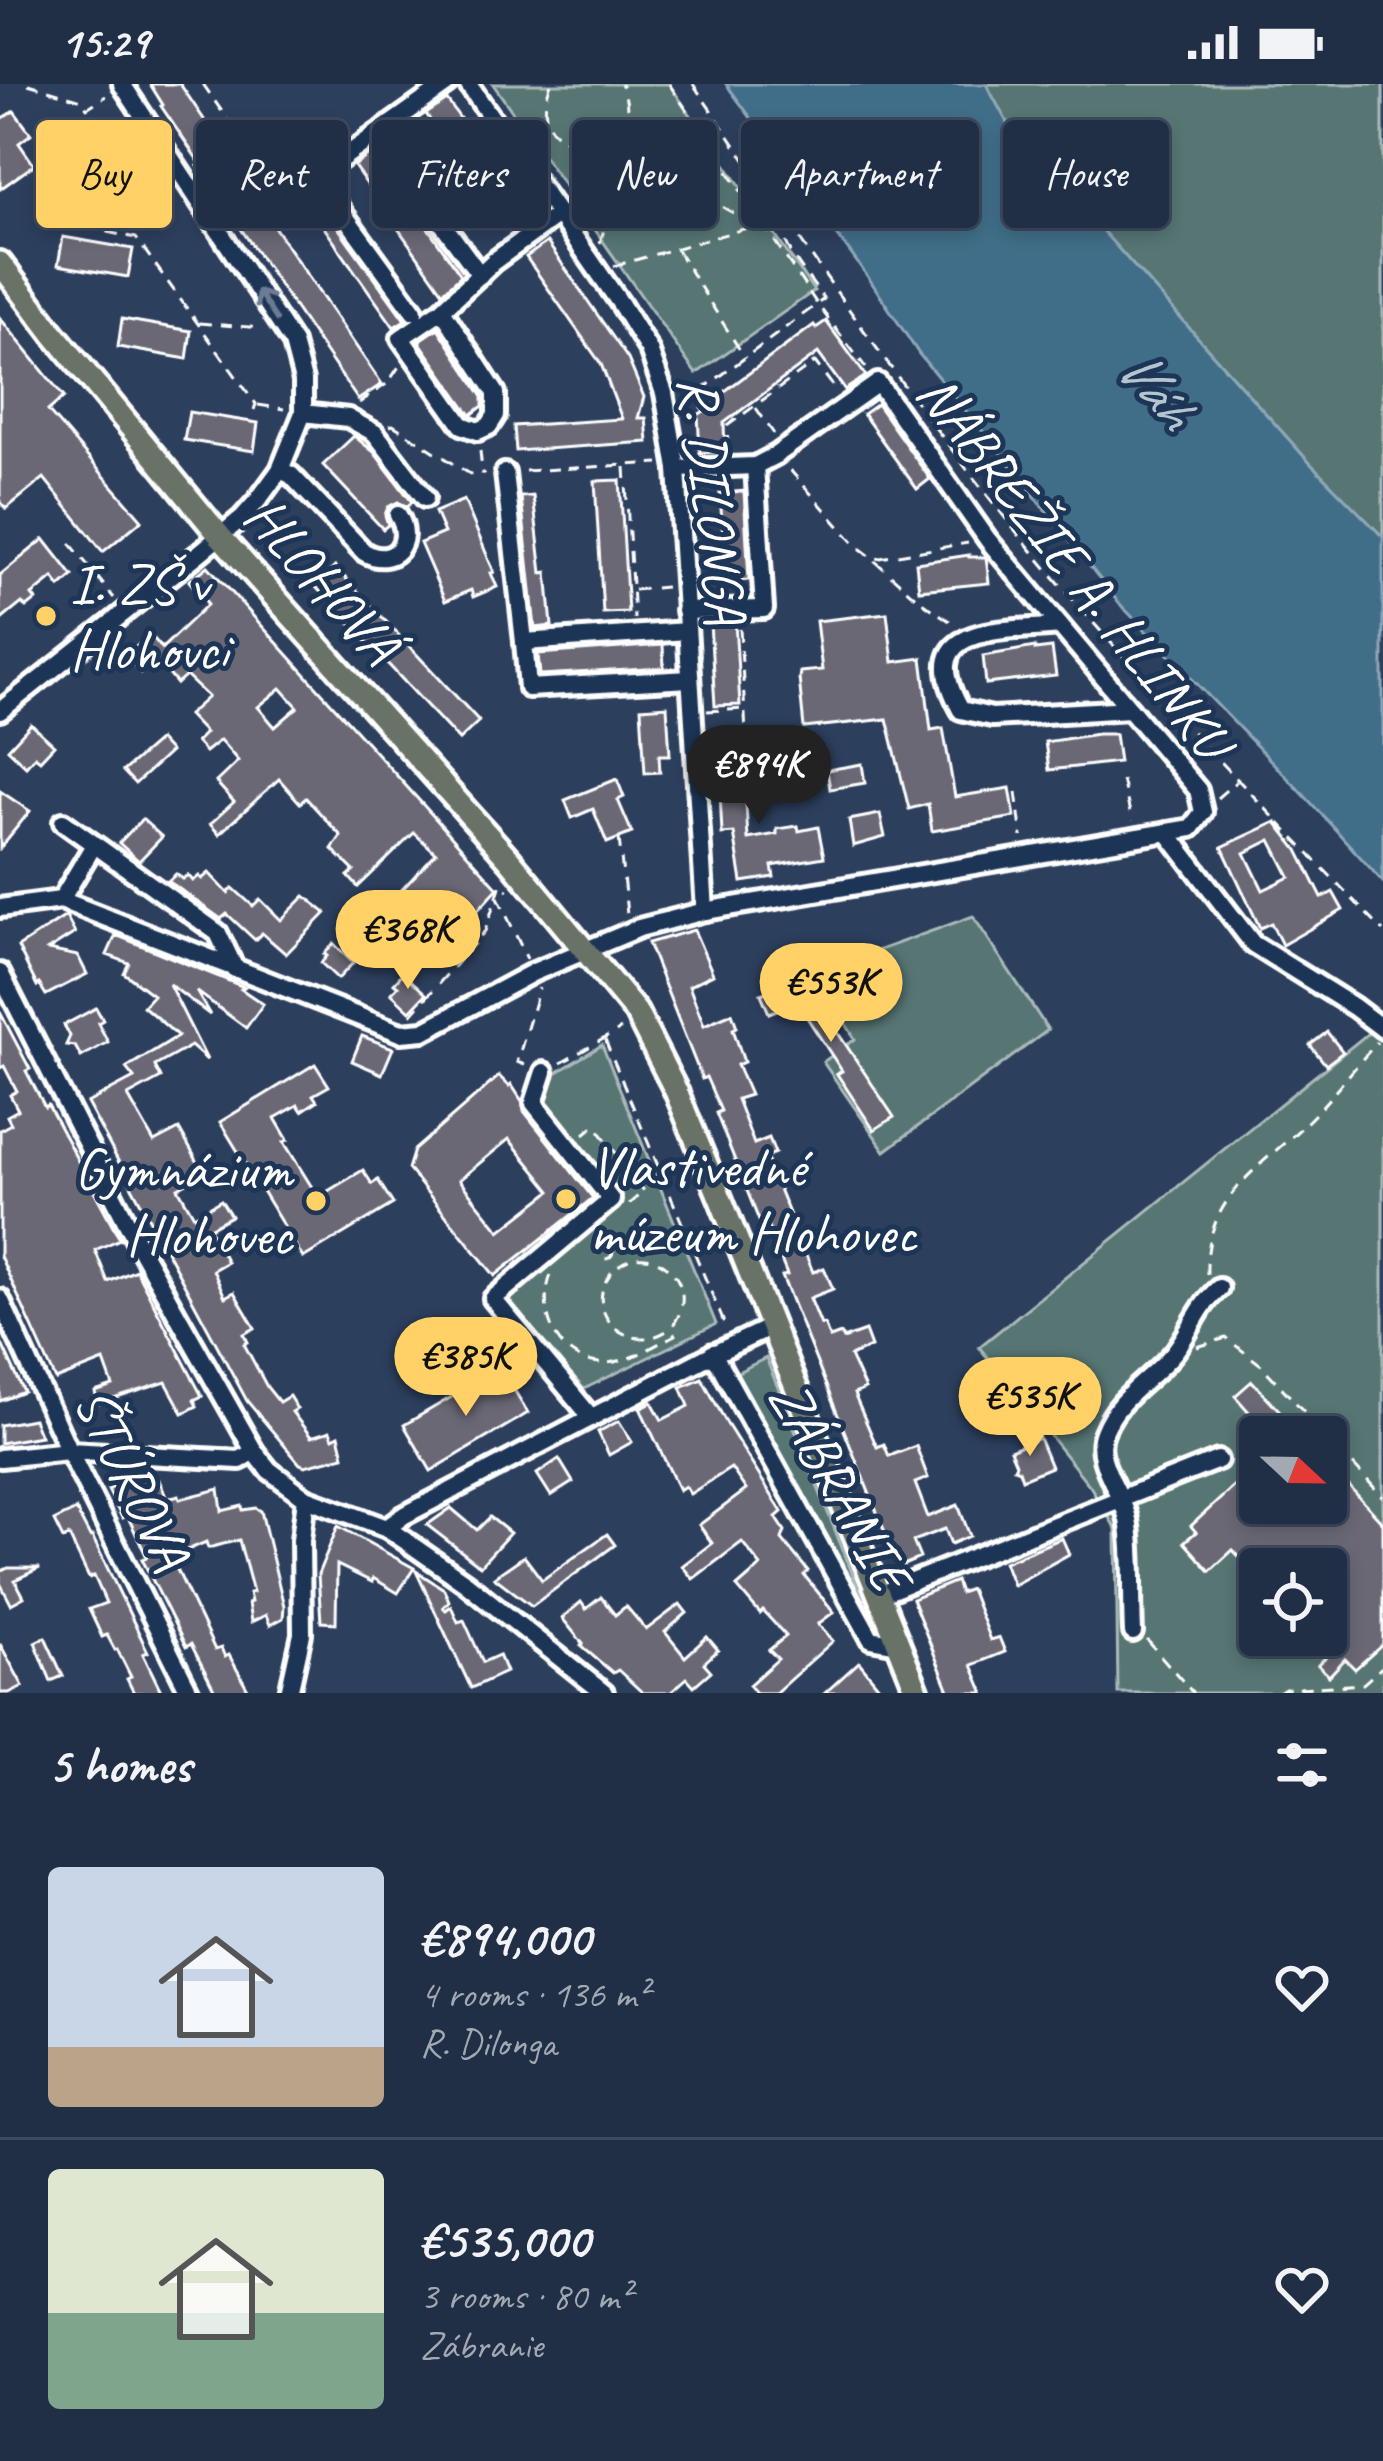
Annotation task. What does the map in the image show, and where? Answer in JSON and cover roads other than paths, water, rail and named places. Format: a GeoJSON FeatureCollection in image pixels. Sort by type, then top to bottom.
{"type":"FeatureCollection","features":[{"type":"Feature","properties":{"kind":"main road","name":"HLOHOVÁ"},"geometry":{"type":"LineString","coordinates":[[0,263],[220,536],[585,950]]}},
{"type":"Feature","properties":{"kind":"main road","name":"ZÁBRANIE"},"geometry":{"type":"LineString","coordinates":[[585,950],[636,1012],[661,1058],[918,1693]]}},
{"type":"Feature","properties":{"kind":"street"},"geometry":{"type":"LineString","coordinates":[[396,120],[447,84]]}},
{"type":"Feature","properties":{"kind":"street","name":"R. DILONGA"},"geometry":{"type":"LineString","coordinates":[[468,84],[620,303],[649,350],[664,393],[677,469],[705,911]]}},
{"type":"Feature","properties":{"kind":"street"},"geometry":{"type":"LineString","coordinates":[[0,711],[247,513],[280,470],[303,412],[303,381],[292,344],[122,85]]}},
{"type":"Feature","properties":{"kind":"street"},"geometry":{"type":"LineString","coordinates":[[372,136],[310,169],[414,310]]}},
{"type":"Feature","properties":{"kind":"street"},"geometry":{"type":"LineString","coordinates":[[442,310],[496,393],[496,415],[478,431],[462,425],[401,338],[559,214]]}},
{"type":"Feature","properties":{"kind":"street"},"geometry":{"type":"LineString","coordinates":[[446,228],[480,274]]}},
{"type":"Feature","properties":{"kind":"street","name":"NÁBREŽIE A. HLINKU"},"geometry":{"type":"LineString","coordinates":[[677,469],[755,466],[878,383],[988,540],[1198,790],[1203,812],[1191,828],[1167,832]]}},
{"type":"Feature","properties":{"kind":"street"},"geometry":{"type":"LineString","coordinates":[[303,412],[347,418],[375,433],[424,499]]}},
{"type":"Feature","properties":{"kind":"street"},"geometry":{"type":"LineString","coordinates":[[685,611],[764,609],[755,466]]}},
{"type":"Feature","properties":{"kind":"street"},"geometry":{"type":"LineString","coordinates":[[280,470],[291,475],[376,559],[388,559],[405,538],[406,527],[398,515]]}},
{"type":"Feature","properties":{"kind":"street"},"geometry":{"type":"LineString","coordinates":[[505,472],[527,688],[690,679]]}},
{"type":"Feature","properties":{"kind":"street"},"geometry":{"type":"LineString","coordinates":[[1060,626],[964,637],[945,666],[949,689],[961,710],[992,717],[1130,710]]}},
{"type":"Feature","properties":{"kind":"street"},"geometry":{"type":"LineString","coordinates":[[524,642],[687,631]]}},
{"type":"Feature","properties":{"kind":"street"},"geometry":{"type":"LineString","coordinates":[[63,822],[218,933],[235,969]]}},
{"type":"Feature","properties":{"kind":"street"},"geometry":{"type":"LineString","coordinates":[[0,908],[61,899],[401,1033],[424,1031],[534,972],[639,928],[705,911],[1167,832],[1253,944],[1354,1007],[1383,1032]]}},
{"type":"Feature","properties":{"kind":"street"},"geometry":{"type":"LineString","coordinates":[[61,899],[94,845]]}},
{"type":"Feature","properties":{"kind":"street"},"geometry":{"type":"LineString","coordinates":[[0,973],[142,1254],[269,1470],[306,1498],[387,1528],[466,1583],[604,1693]]}},
{"type":"Feature","properties":{"kind":"street"},"geometry":{"type":"LineString","coordinates":[[544,1072],[534,1102],[611,1200],[494,1299],[591,1417]]}},
{"type":"Feature","properties":{"kind":"street"},"geometry":{"type":"LineString","coordinates":[[1132,1632],[1128,1520],[1100,1439],[1113,1413],[1173,1355],[1203,1303],[1216,1290]]}},
{"type":"Feature","properties":{"kind":"street","name":"ŠTÚROVA"},"geometry":{"type":"LineString","coordinates":[[0,1299],[190,1693]]}},
{"type":"Feature","properties":{"kind":"street"},"geometry":{"type":"LineString","coordinates":[[387,1528],[770,1327]]}},
{"type":"Feature","properties":{"kind":"street","name":"ZÁBRANIE"},"geometry":{"type":"LineString","coordinates":[[713,1353],[871,1639],[898,1644]]}},
{"type":"Feature","properties":{"kind":"street"},"geometry":{"type":"LineString","coordinates":[[0,1458],[69,1450],[240,1460],[254,1451]]}},
{"type":"Feature","properties":{"kind":"street","name":"ZÁBRANIE"},"geometry":{"type":"LineString","coordinates":[[879,1594],[1218,1460]]}},
{"type":"Feature","properties":{"kind":"street"},"geometry":{"type":"LineString","coordinates":[[290,1693],[302,1634],[301,1540],[306,1498]]}},
{"type":"Feature","properties":{"kind":"water","name":"Váh"},"geometry":{"type":"Polygon","coordinates":[[[726,84],[986,84],[1006,120],[1003,228],[1100,228],[1309,462],[1383,537],[1383,882],[1118,602],[919,354],[832,228],[979,228],[979,120],[752,120],[726,84]]]}},
{"type":"Feature","properties":{"kind":"place","name":"I. ZŠ v Hlohovci"},"geometry":{"type":"Point","coordinates":[46,616]}},
{"type":"Feature","properties":{"kind":"place","name":"Vlastivedné múzeum Hlohovec"},"geometry":{"type":"Point","coordinates":[566,1199]}},
{"type":"Feature","properties":{"kind":"place","name":"Gymnázium Hlohovec"},"geometry":{"type":"Point","coordinates":[316,1201]}}]}
